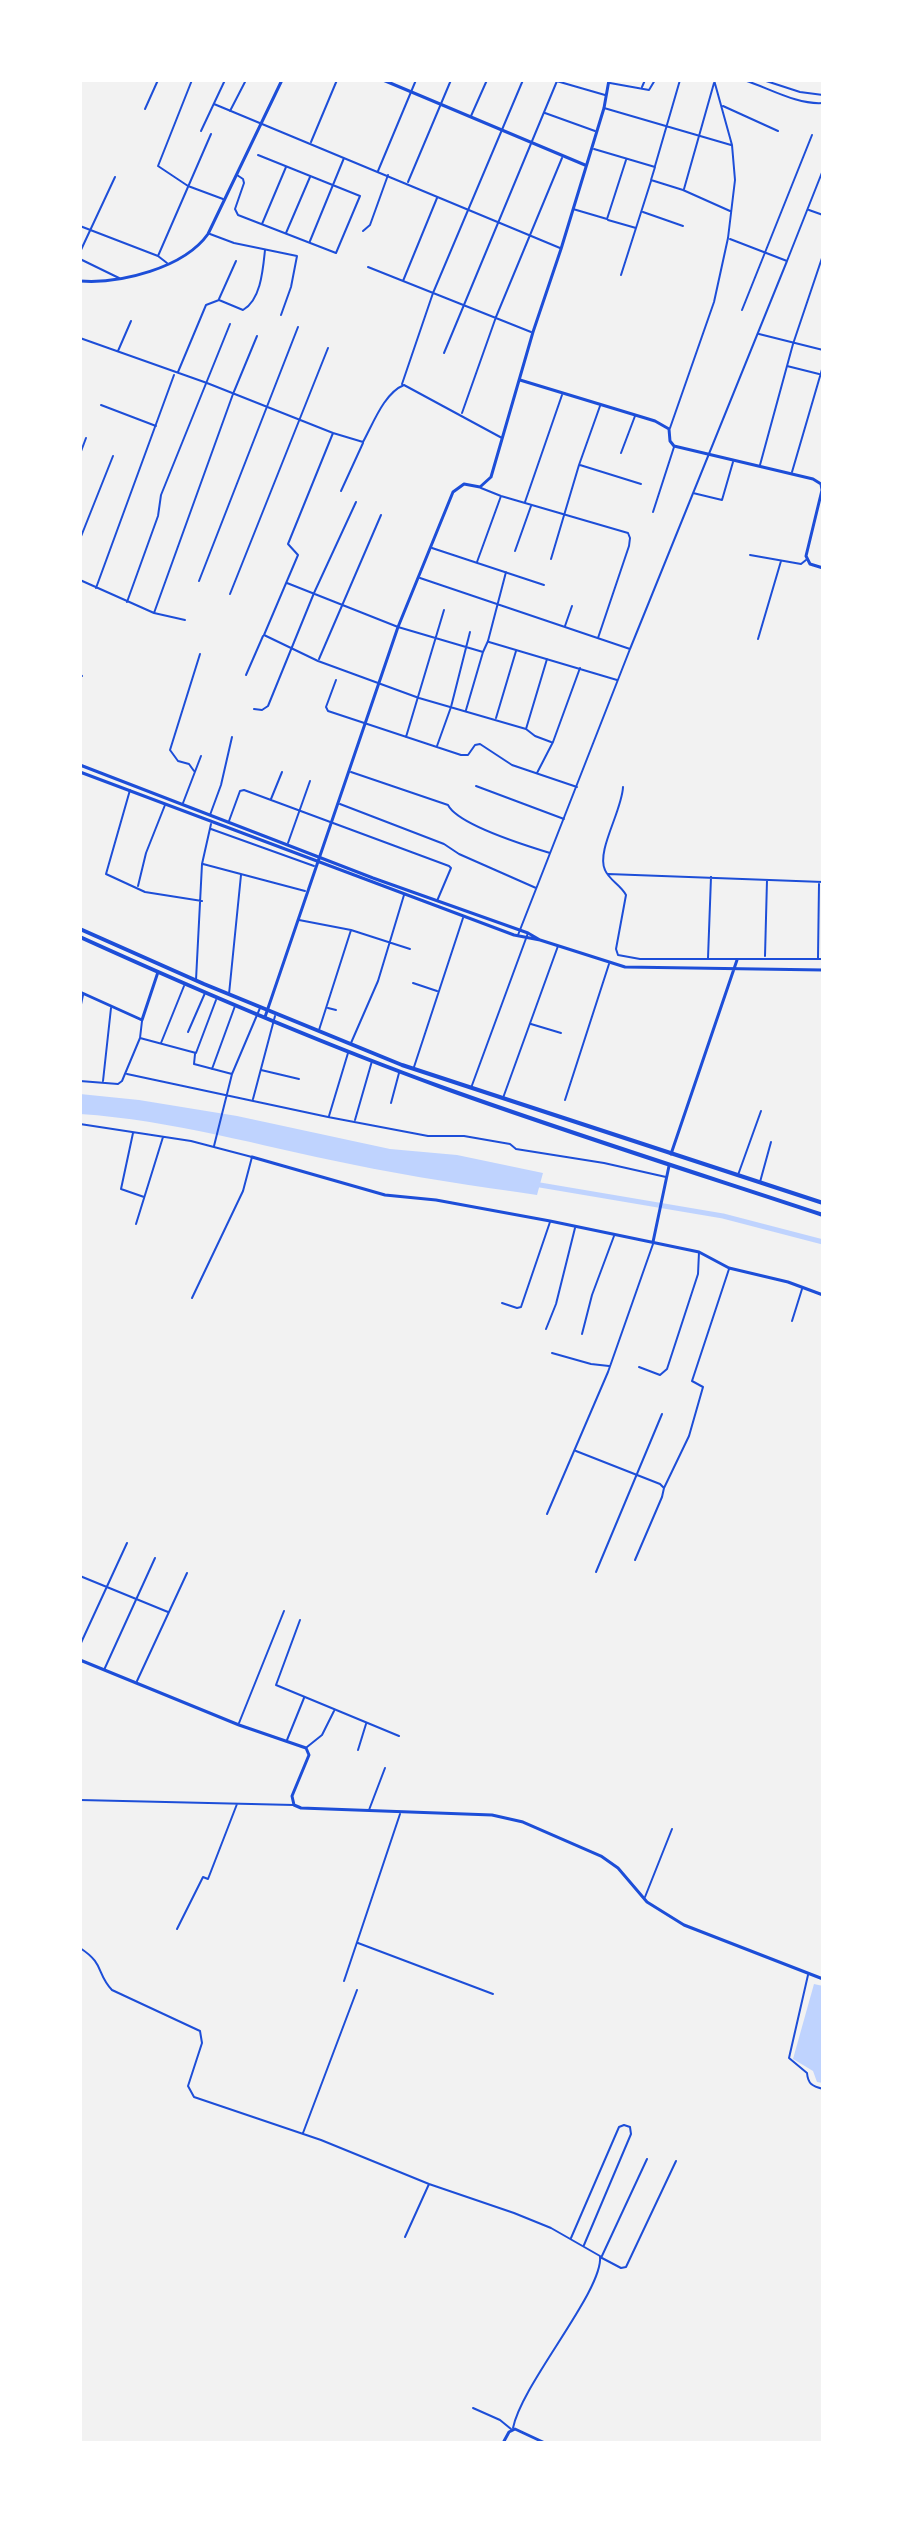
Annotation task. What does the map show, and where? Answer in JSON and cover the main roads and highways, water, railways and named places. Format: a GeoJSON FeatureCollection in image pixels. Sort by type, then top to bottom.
{"type":"FeatureCollection","features":[{"type":"Feature","properties":{"kind":"highway"},"geometry":{"type":"LineString","coordinates":[[80,929],[229,995],[414,1069],[759,1183],[823,1201]]}},
{"type":"Feature","properties":{"kind":"highway"},"geometry":{"type":"LineString","coordinates":[[80,937],[272,1021],[373,1061],[669,1166],[823,1215]]}},
{"type":"Feature","properties":{"kind":"water"},"geometry":{"type":"Polygon","coordinates":[[[80,1094],[237,1116],[390,1149],[457,1155],[543,1173],[537,1195],[420,1177],[182,1128],[80,1114],[80,1094]]]}},
{"type":"Feature","properties":{"kind":"water"},"geometry":{"type":"Polygon","coordinates":[[[814,1984],[823,1986],[823,2083],[817,2082],[813,2071],[793,2059],[814,1984]]]}},
{"type":"Feature","properties":{"kind":"waterway"},"geometry":{"type":"LineString","coordinates":[[534,1184],[723,1216],[823,1242]]}}]}
